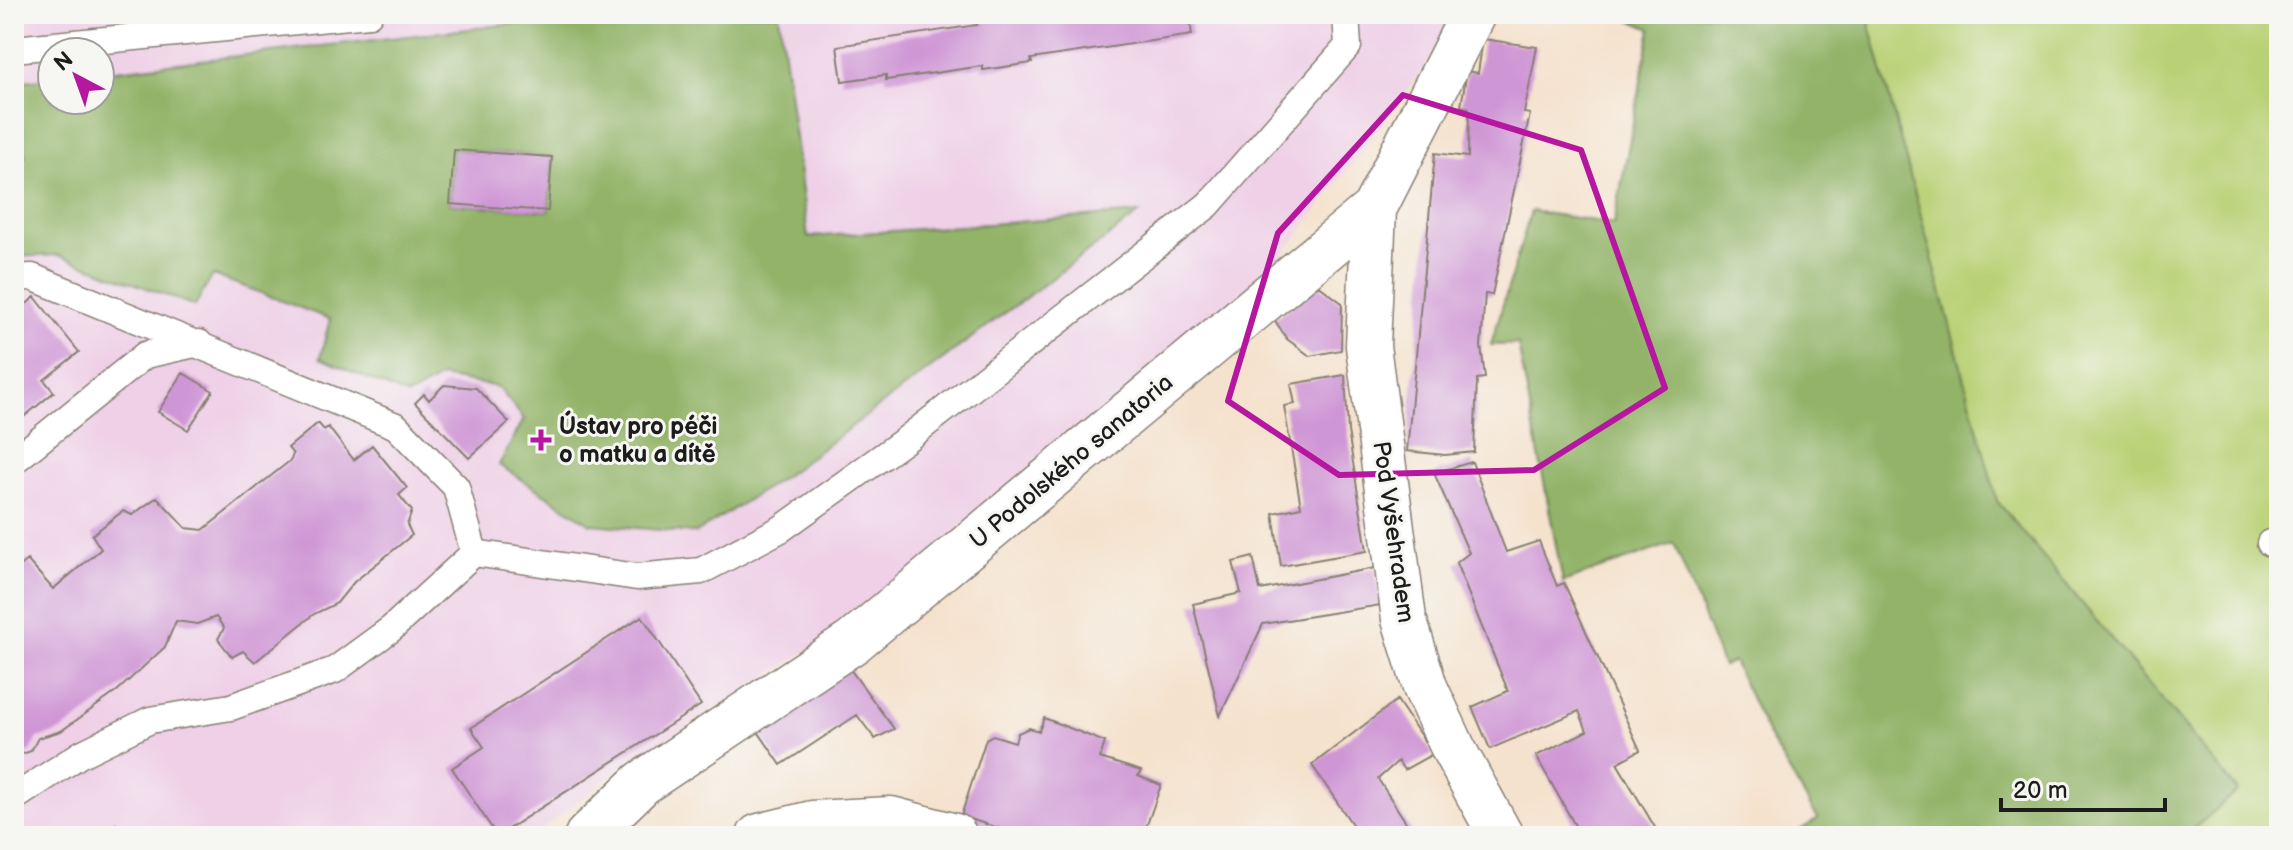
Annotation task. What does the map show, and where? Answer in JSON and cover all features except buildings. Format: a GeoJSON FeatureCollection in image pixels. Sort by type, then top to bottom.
{"type":"FeatureCollection","features":[{"type":"Feature","properties":{"kind":"street","name":"U Podolského sanatoria"},"geometry":{"type":"LineString","coordinates":[[587,836],[642,783],[853,642],[1374,209],[1473,14]]}},
{"type":"Feature","properties":{"kind":"street","name":"Pod Vyšehradem"},"geometry":{"type":"LineString","coordinates":[[1374,209],[1368,346],[1404,619],[1431,700],[1501,836]]}},
{"type":"Feature","properties":{"kind":"street"},"geometry":{"type":"LineString","coordinates":[[759,836],[812,823],[891,819],[955,836]]}},
{"type":"Feature","properties":{"kind":"lane"},"geometry":{"type":"LineString","coordinates":[[14,49],[369,14]]}},
{"type":"Feature","properties":{"kind":"lane"},"geometry":{"type":"LineString","coordinates":[[474,553],[637,577],[701,571],[781,529],[904,441],[1208,205],[1348,46],[1346,14]]}},
{"type":"Feature","properties":{"kind":"lane"},"geometry":{"type":"LineString","coordinates":[[14,278],[32,277],[200,343],[396,426],[456,487],[474,553]]}},
{"type":"Feature","properties":{"kind":"lane"},"geometry":{"type":"LineString","coordinates":[[14,461],[145,355],[200,343]]}},
{"type":"Feature","properties":{"kind":"lane"},"geometry":{"type":"LineString","coordinates":[[14,798],[81,754],[150,720],[231,707],[335,670],[391,629],[474,553]]}},
{"type":"Feature","properties":{"kind":"highlighted area"},"geometry":{"type":"Polygon","coordinates":[[[1403,95],[1581,150],[1665,388],[1534,470],[1339,475],[1228,401],[1278,233],[1403,95]]]}},
{"type":"Feature","properties":{"kind":"shaded area","name":"Ústav pro péči o matku a dítě"},"geometry":{"type":"Polygon","coordinates":[[[14,14],[1455,14],[1432,57],[1278,261],[857,619],[615,773],[533,836],[14,836],[14,14]]]}},
{"type":"Feature","properties":{"kind":"green space"},"geometry":{"type":"Polygon","coordinates":[[[596,14],[779,14],[808,237],[1140,213],[785,476],[696,533],[591,524],[499,465],[524,419],[498,387],[441,377],[408,396],[320,358],[330,319],[213,275],[195,306],[58,255],[14,257],[14,159],[25,157],[15,82],[36,80],[36,116],[116,116],[116,70],[596,14]],[[454,150],[450,204],[548,211],[552,157],[454,150]]]}},
{"type":"Feature","properties":{"kind":"green space"},"geometry":{"type":"Polygon","coordinates":[[[1617,14],[2279,14],[2279,836],[1791,836],[1818,819],[1769,737],[1733,661],[1723,666],[1674,543],[1563,582],[1518,344],[1491,345],[1531,211],[1614,224],[1651,29],[1617,14]]]}},
{"type":"Feature","properties":{"kind":"green space"},"geometry":{"type":"Polygon","coordinates":[[[1617,14],[1867,14],[1997,501],[2238,791],[2185,836],[1791,836],[1818,819],[1769,737],[1733,661],[1723,666],[1674,543],[1563,582],[1518,344],[1491,345],[1531,211],[1614,224],[1651,29],[1617,14]]]}},
{"type":"Feature","properties":{"kind":"place","name":"Ústav pro péči o matku a dítě"},"geometry":{"type":"Point","coordinates":[541,440]}}]}
